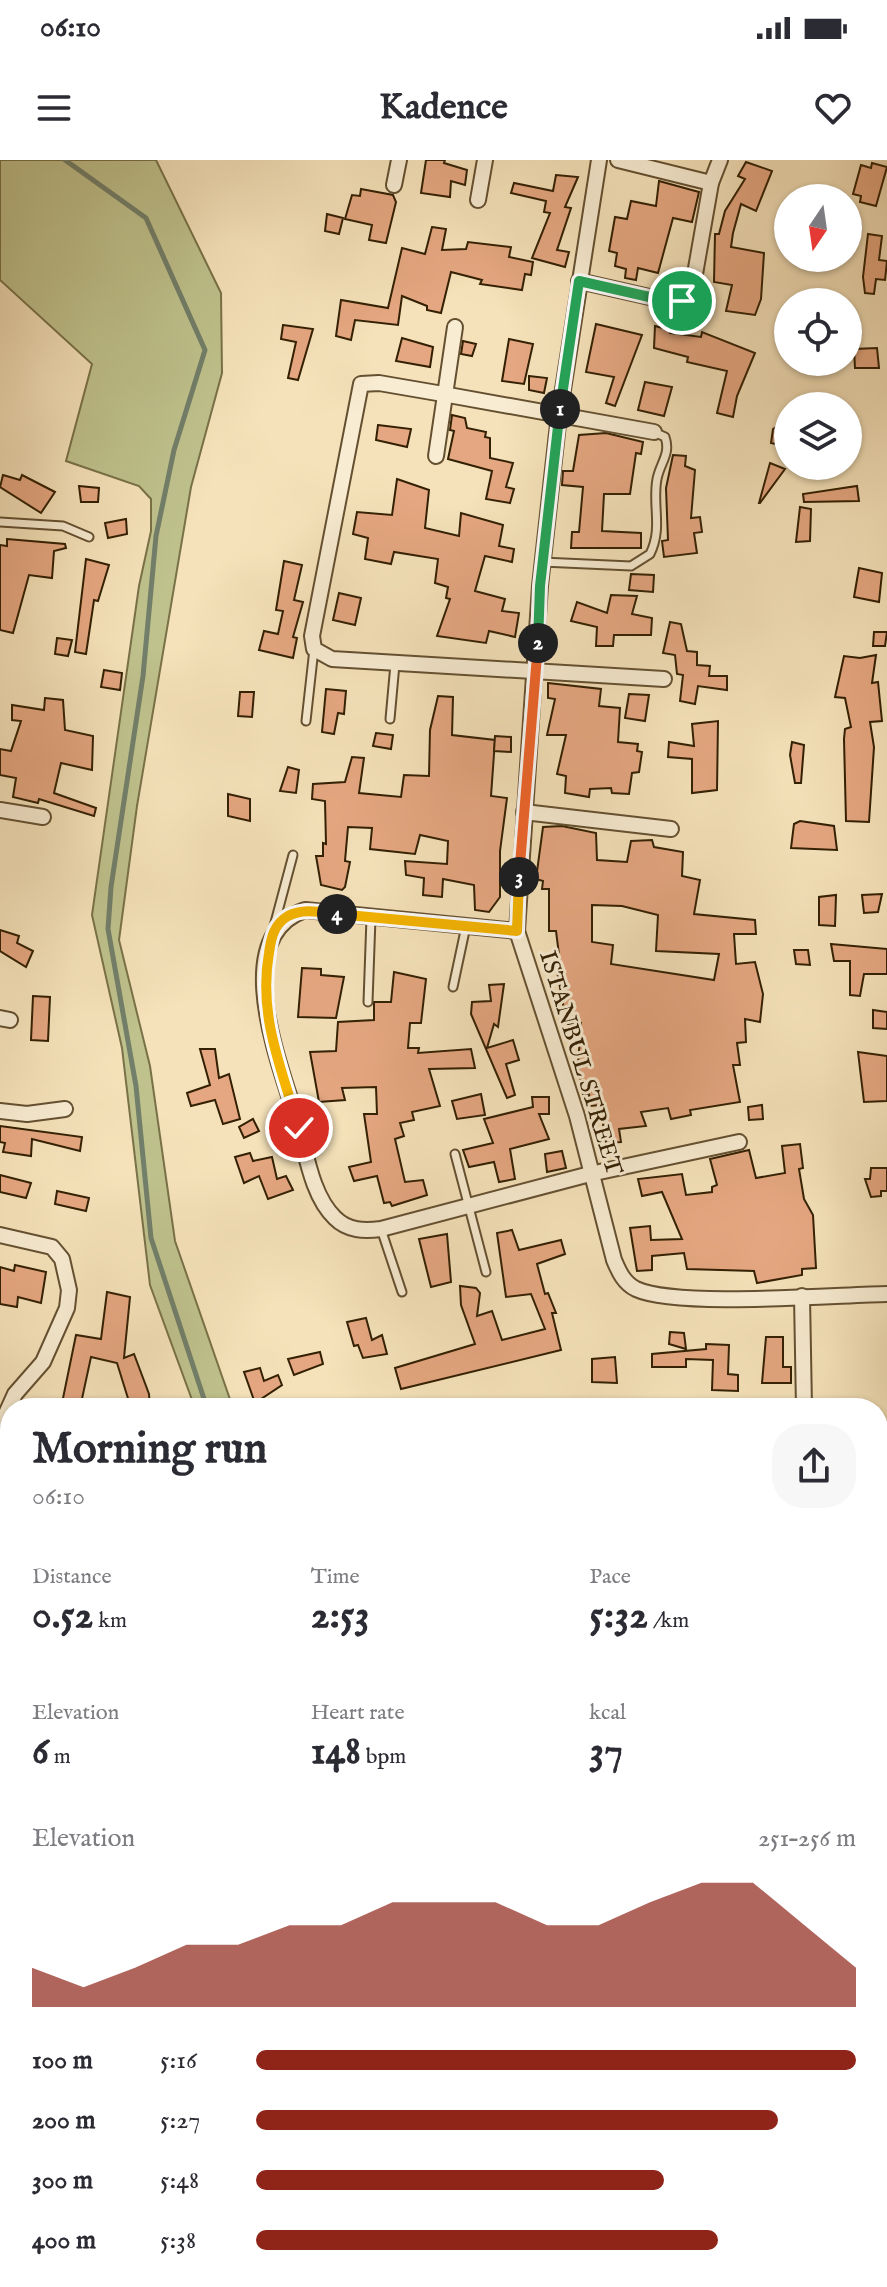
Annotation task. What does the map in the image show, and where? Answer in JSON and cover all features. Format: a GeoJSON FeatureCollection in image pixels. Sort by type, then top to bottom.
{"type":"FeatureCollection","features":[{"type":"Feature","properties":{"kind":"street"},"geometry":{"type":"LineString","coordinates":[[394,185],[399,160]]}},
{"type":"Feature","properties":{"kind":"street"},"geometry":{"type":"LineString","coordinates":[[478,200],[485,160]]}},
{"type":"Feature","properties":{"kind":"street","name":"ISTANBUL STREET"},"geometry":{"type":"LineString","coordinates":[[599,160],[559,415],[542,562],[517,931],[577,1116],[590,1174],[621,1277],[634,1288],[681,1296],[887,1294]]}},
{"type":"Feature","properties":{"kind":"street"},"geometry":{"type":"LineString","coordinates":[[618,160],[711,183]]}},
{"type":"Feature","properties":{"kind":"street"},"geometry":{"type":"LineString","coordinates":[[579,281],[667,301],[682,301],[692,291],[711,183],[720,160]]}},
{"type":"Feature","properties":{"kind":"street"},"geometry":{"type":"LineString","coordinates":[[436,456],[455,327]]}},
{"type":"Feature","properties":{"kind":"street"},"geometry":{"type":"LineString","coordinates":[[654,432],[379,383],[361,384],[312,636],[314,649],[332,659],[664,679]]}},
{"type":"Feature","properties":{"kind":"street"},"geometry":{"type":"LineString","coordinates":[[0,810],[43,817]]}},
{"type":"Feature","properties":{"kind":"street"},"geometry":{"type":"LineString","coordinates":[[524,812],[671,829]]}},
{"type":"Feature","properties":{"kind":"street"},"geometry":{"type":"LineString","coordinates":[[517,931],[305,910],[286,917],[272,932],[264,980],[267,1018],[316,1186],[335,1218],[352,1229],[381,1229],[590,1174],[739,1142]]}},
{"type":"Feature","properties":{"kind":"street"},"geometry":{"type":"LineString","coordinates":[[0,1111],[27,1114],[65,1109]]}},
{"type":"Feature","properties":{"kind":"street"},"geometry":{"type":"LineString","coordinates":[[0,1235],[52,1247],[62,1259],[69,1290],[67,1308],[43,1362],[13,1398]]}},
{"type":"Feature","properties":{"kind":"street"},"geometry":{"type":"LineString","coordinates":[[802,1296],[804,1398]]}},
{"type":"Feature","properties":{"kind":"lane"},"geometry":{"type":"LineString","coordinates":[[542,562],[631,566],[650,554],[659,524],[657,477],[667,453],[665,437],[654,432]]}},
{"type":"Feature","properties":{"kind":"lane"},"geometry":{"type":"LineString","coordinates":[[0,522],[63,526],[89,537]]}},
{"type":"Feature","properties":{"kind":"lane"},"geometry":{"type":"LineString","coordinates":[[306,721],[314,649]]}},
{"type":"Feature","properties":{"kind":"lane"},"geometry":{"type":"LineString","coordinates":[[390,719],[396,662]]}},
{"type":"Feature","properties":{"kind":"lane"},"geometry":{"type":"LineString","coordinates":[[272,932],[293,855]]}},
{"type":"Feature","properties":{"kind":"lane"},"geometry":{"type":"LineString","coordinates":[[368,1002],[371,918]]}},
{"type":"Feature","properties":{"kind":"lane"},"geometry":{"type":"LineString","coordinates":[[453,987],[466,926]]}},
{"type":"Feature","properties":{"kind":"lane"},"geometry":{"type":"LineString","coordinates":[[455,1154],[486,1272]]}},
{"type":"Feature","properties":{"kind":"lane"},"geometry":{"type":"LineString","coordinates":[[381,1229],[402,1292]]}},
{"type":"Feature","properties":{"kind":"green space"},"geometry":{"type":"Polygon","coordinates":[[[0,160],[156,160],[221,293],[222,373],[191,487],[137,806],[119,940],[150,1066],[175,1241],[230,1398],[191,1398],[150,1285],[122,1048],[92,915],[139,586],[151,531],[151,499],[139,486],[66,461],[92,364],[0,280],[0,160]]]}},
{"type":"Feature","properties":{"kind":"building"},"geometry":{"type":"Polygon","coordinates":[[[426,160],[445,160],[444,163],[467,170],[465,185],[451,181],[450,197],[421,193],[426,160]]]}},
{"type":"Feature","properties":{"kind":"building"},"geometry":{"type":"Polygon","coordinates":[[[746,162],[772,171],[756,211],[741,204],[731,247],[764,253],[761,299],[755,315],[726,311],[732,285],[714,282],[715,234],[719,234],[725,211],[745,179],[738,176],[746,162]]]}},
{"type":"Feature","properties":{"kind":"building"},"geometry":{"type":"Polygon","coordinates":[[[872,163],[887,167],[876,206],[862,202],[862,184],[856,184],[861,165],[871,168],[872,163]]]}},
{"type":"Feature","properties":{"kind":"building"},"geometry":{"type":"Polygon","coordinates":[[[556,175],[578,177],[565,207],[571,208],[557,250],[569,252],[565,267],[532,258],[550,213],[544,212],[546,201],[511,193],[514,183],[553,191],[556,175]]]}},
{"type":"Feature","properties":{"kind":"building"},"geometry":{"type":"Polygon","coordinates":[[[659,181],[699,192],[692,222],[673,218],[658,273],[638,268],[636,280],[625,278],[626,269],[615,266],[617,253],[609,251],[615,217],[627,219],[631,201],[656,206],[659,181]]]}},
{"type":"Feature","properties":{"kind":"building"},"geometry":{"type":"Polygon","coordinates":[[[361,189],[393,195],[396,202],[386,243],[369,240],[372,225],[345,219],[352,195],[360,196],[361,189]]]}},
{"type":"Feature","properties":{"kind":"building"},"geometry":{"type":"Polygon","coordinates":[[[327,214],[343,218],[339,234],[325,231],[327,214]]]}},
{"type":"Feature","properties":{"kind":"building"},"geometry":{"type":"Polygon","coordinates":[[[432,227],[446,229],[442,250],[466,249],[468,242],[511,247],[509,257],[533,262],[531,275],[525,274],[522,290],[480,284],[482,280],[451,272],[441,313],[427,310],[427,306],[402,296],[398,325],[355,320],[351,340],[336,336],[341,300],[388,308],[402,248],[425,254],[432,227]]]}},
{"type":"Feature","properties":{"kind":"building"},"geometry":{"type":"Polygon","coordinates":[[[868,234],[882,236],[879,260],[887,261],[885,280],[876,279],[874,294],[865,293],[863,277],[868,234]]]}},
{"type":"Feature","properties":{"kind":"building"},"geometry":{"type":"Polygon","coordinates":[[[596,324],[642,335],[615,406],[606,403],[614,377],[586,372],[596,324]]]}},
{"type":"Feature","properties":{"kind":"building"},"geometry":{"type":"Polygon","coordinates":[[[283,325],[313,329],[298,380],[288,378],[296,342],[281,339],[283,325]]]}},
{"type":"Feature","properties":{"kind":"building"},"geometry":{"type":"Polygon","coordinates":[[[655,326],[671,330],[670,333],[701,337],[702,332],[755,353],[737,396],[733,417],[717,413],[727,371],[687,362],[688,357],[654,348],[655,326]]]}},
{"type":"Feature","properties":{"kind":"building"},"geometry":{"type":"Polygon","coordinates":[[[402,338],[433,347],[430,367],[396,361],[402,338]]]}},
{"type":"Feature","properties":{"kind":"building"},"geometry":{"type":"Polygon","coordinates":[[[509,339],[533,344],[524,384],[502,381],[509,339]]]}},
{"type":"Feature","properties":{"kind":"building"},"geometry":{"type":"Polygon","coordinates":[[[463,341],[476,344],[472,356],[461,354],[463,341]]]}},
{"type":"Feature","properties":{"kind":"building"},"geometry":{"type":"Polygon","coordinates":[[[877,348],[879,368],[862,368],[862,349],[877,348]]]}},
{"type":"Feature","properties":{"kind":"building"},"geometry":{"type":"Polygon","coordinates":[[[529,376],[547,378],[544,393],[529,390],[529,376]]]}},
{"type":"Feature","properties":{"kind":"building"},"geometry":{"type":"Polygon","coordinates":[[[645,382],[672,387],[664,416],[638,410],[645,382]]]}},
{"type":"Feature","properties":{"kind":"building"},"geometry":{"type":"Polygon","coordinates":[[[452,415],[465,418],[467,428],[486,432],[485,437],[490,438],[490,458],[513,463],[506,487],[514,489],[510,503],[486,499],[492,471],[448,459],[454,431],[450,430],[452,415]]]}},
{"type":"Feature","properties":{"kind":"building"},"geometry":{"type":"Polygon","coordinates":[[[378,425],[411,429],[407,447],[376,440],[378,425]]]}},
{"type":"Feature","properties":{"kind":"building"},"geometry":{"type":"Polygon","coordinates":[[[606,433],[643,442],[641,454],[636,453],[630,494],[604,494],[602,531],[641,533],[641,548],[571,548],[572,532],[579,532],[583,487],[562,485],[563,471],[573,471],[579,435],[606,433]]]}},
{"type":"Feature","properties":{"kind":"building"},"geometry":{"type":"Polygon","coordinates":[[[673,455],[686,456],[685,466],[695,470],[691,518],[700,517],[702,532],[694,533],[697,553],[664,557],[662,541],[668,540],[666,488],[673,455]]]}},
{"type":"Feature","properties":{"kind":"building"},"geometry":{"type":"Polygon","coordinates":[[[770,463],[774,465],[774,480],[777,480],[759,503],[770,463]]]}},
{"type":"Feature","properties":{"kind":"building"},"geometry":{"type":"Polygon","coordinates":[[[3,475],[20,480],[22,475],[55,492],[41,513],[0,487],[3,475]]]}},
{"type":"Feature","properties":{"kind":"building"},"geometry":{"type":"Polygon","coordinates":[[[397,479],[429,490],[425,528],[459,536],[461,513],[503,525],[499,546],[514,549],[512,562],[485,556],[475,591],[505,599],[502,611],[519,613],[515,637],[489,631],[486,643],[437,636],[450,599],[446,598],[448,587],[435,583],[438,559],[394,552],[391,564],[365,559],[368,538],[353,534],[357,512],[392,515],[397,479]]]}},
{"type":"Feature","properties":{"kind":"building"},"geometry":{"type":"Polygon","coordinates":[[[79,486],[99,488],[98,502],[81,502],[79,486]]]}},
{"type":"Feature","properties":{"kind":"building"},"geometry":{"type":"Polygon","coordinates":[[[857,486],[859,501],[804,502],[803,494],[857,486]]]}},
{"type":"Feature","properties":{"kind":"building"},"geometry":{"type":"Polygon","coordinates":[[[800,507],[811,509],[810,541],[796,542],[800,507]]]}},
{"type":"Feature","properties":{"kind":"building"},"geometry":{"type":"Polygon","coordinates":[[[126,519],[127,534],[108,538],[105,523],[126,519]]]}},
{"type":"Feature","properties":{"kind":"building"},"geometry":{"type":"Polygon","coordinates":[[[7,539],[65,544],[66,548],[54,551],[52,578],[29,575],[13,633],[0,630],[0,545],[7,546],[7,539]]]}},
{"type":"Feature","properties":{"kind":"building"},"geometry":{"type":"Polygon","coordinates":[[[86,559],[109,565],[98,601],[94,600],[86,654],[75,652],[86,559]]]}},
{"type":"Feature","properties":{"kind":"building"},"geometry":{"type":"Polygon","coordinates":[[[284,561],[302,565],[294,600],[303,602],[293,637],[297,638],[293,658],[259,650],[264,631],[278,634],[283,611],[276,610],[284,561]]]}},
{"type":"Feature","properties":{"kind":"building"},"geometry":{"type":"Polygon","coordinates":[[[859,568],[882,573],[879,602],[854,597],[859,568]]]}},
{"type":"Feature","properties":{"kind":"building"},"geometry":{"type":"Polygon","coordinates":[[[631,574],[654,575],[653,592],[629,590],[631,574]]]}},
{"type":"Feature","properties":{"kind":"building"},"geometry":{"type":"Polygon","coordinates":[[[339,593],[361,598],[355,625],[333,620],[339,593]]]}},
{"type":"Feature","properties":{"kind":"building"},"geometry":{"type":"Polygon","coordinates":[[[611,595],[637,596],[632,614],[652,618],[651,635],[614,635],[613,646],[596,646],[597,627],[571,621],[577,602],[607,613],[611,595]]]}},
{"type":"Feature","properties":{"kind":"building"},"geometry":{"type":"Polygon","coordinates":[[[670,622],[681,624],[687,651],[697,652],[697,665],[710,666],[709,676],[727,676],[727,690],[698,686],[695,704],[680,701],[683,675],[677,674],[675,655],[663,653],[670,622]]]}},
{"type":"Feature","properties":{"kind":"building"},"geometry":{"type":"Polygon","coordinates":[[[874,632],[887,632],[885,646],[873,646],[874,632]]]}},
{"type":"Feature","properties":{"kind":"building"},"geometry":{"type":"Polygon","coordinates":[[[57,638],[72,640],[68,656],[55,654],[57,638]]]}},
{"type":"Feature","properties":{"kind":"building"},"geometry":{"type":"Polygon","coordinates":[[[876,655],[872,683],[878,682],[882,721],[870,722],[874,747],[869,822],[846,821],[844,739],[845,729],[851,727],[845,698],[835,697],[844,656],[860,658],[876,655]]]}},
{"type":"Feature","properties":{"kind":"building"},"geometry":{"type":"Polygon","coordinates":[[[104,670],[122,673],[120,690],[101,687],[104,670]]]}},
{"type":"Feature","properties":{"kind":"building"},"geometry":{"type":"Polygon","coordinates":[[[548,683],[601,689],[599,706],[620,708],[618,742],[638,744],[637,751],[642,752],[639,772],[632,773],[629,794],[612,793],[611,788],[590,789],[589,797],[565,793],[566,776],[557,774],[566,735],[547,735],[555,699],[548,698],[548,683]]]}},
{"type":"Feature","properties":{"kind":"building"},"geometry":{"type":"Polygon","coordinates":[[[326,689],[346,691],[344,714],[338,713],[334,734],[322,732],[326,689]]]}},
{"type":"Feature","properties":{"kind":"building"},"geometry":{"type":"Polygon","coordinates":[[[240,692],[254,692],[252,717],[238,716],[240,692]]]}},
{"type":"Feature","properties":{"kind":"building"},"geometry":{"type":"Polygon","coordinates":[[[629,694],[649,695],[645,721],[625,718],[629,694]]]}},
{"type":"Feature","properties":{"kind":"building"},"geometry":{"type":"Polygon","coordinates":[[[438,696],[453,697],[452,735],[495,740],[491,796],[507,798],[500,851],[500,897],[489,912],[475,910],[474,885],[443,879],[442,897],[423,895],[424,878],[406,875],[405,861],[447,864],[448,841],[420,835],[415,854],[370,849],[372,828],[348,827],[345,861],[350,862],[345,887],[342,890],[321,885],[316,856],[323,856],[323,843],[326,844],[325,801],[312,799],[313,784],[345,782],[352,757],[364,758],[359,793],[401,797],[404,775],[429,776],[430,730],[438,696]]]}},
{"type":"Feature","properties":{"kind":"building"},"geometry":{"type":"Polygon","coordinates":[[[45,698],[63,700],[65,730],[93,736],[92,770],[61,763],[54,793],[96,808],[94,816],[39,799],[38,803],[13,797],[16,778],[0,775],[0,749],[11,751],[21,721],[12,720],[12,705],[44,710],[45,698]]]}},
{"type":"Feature","properties":{"kind":"building"},"geometry":{"type":"Polygon","coordinates":[[[718,721],[717,790],[692,793],[692,759],[668,757],[669,742],[694,746],[692,724],[718,721]]]}},
{"type":"Feature","properties":{"kind":"building"},"geometry":{"type":"Polygon","coordinates":[[[376,733],[393,735],[391,749],[373,746],[376,733]]]}},
{"type":"Feature","properties":{"kind":"building"},"geometry":{"type":"Polygon","coordinates":[[[495,736],[511,737],[511,752],[494,751],[495,736]]]}},
{"type":"Feature","properties":{"kind":"building"},"geometry":{"type":"Polygon","coordinates":[[[792,742],[804,745],[801,783],[795,783],[790,755],[792,742]]]}},
{"type":"Feature","properties":{"kind":"building"},"geometry":{"type":"Polygon","coordinates":[[[288,767],[299,770],[296,793],[280,791],[288,767]]]}},
{"type":"Feature","properties":{"kind":"building"},"geometry":{"type":"Polygon","coordinates":[[[228,794],[250,799],[250,821],[228,816],[228,794]]]}},
{"type":"Feature","properties":{"kind":"building"},"geometry":{"type":"Polygon","coordinates":[[[800,821],[834,826],[837,850],[791,848],[794,824],[800,821]]]}},
{"type":"Feature","properties":{"kind":"building"},"geometry":{"type":"Polygon","coordinates":[[[562,826],[596,833],[597,860],[627,862],[631,841],[652,840],[654,847],[683,852],[682,876],[700,880],[694,914],[755,920],[756,934],[734,934],[736,964],[755,962],[763,994],[760,1022],[745,1019],[746,1042],[737,1043],[740,1065],[733,1065],[740,1102],[690,1110],[691,1115],[671,1119],[668,1108],[641,1112],[646,1126],[619,1129],[621,1142],[606,1143],[600,1105],[590,1106],[589,1094],[583,1094],[578,1065],[581,1023],[568,1024],[565,1015],[557,971],[561,970],[556,931],[549,931],[549,889],[542,889],[543,881],[536,879],[543,827],[562,826]],[[592,905],[592,942],[613,945],[611,964],[714,980],[719,954],[656,951],[658,915],[622,906],[592,905]]]}},
{"type":"Feature","properties":{"kind":"building"},"geometry":{"type":"Polygon","coordinates":[[[882,894],[878,912],[864,913],[862,895],[882,894]]]}},
{"type":"Feature","properties":{"kind":"building"},"geometry":{"type":"Polygon","coordinates":[[[836,895],[835,926],[819,925],[819,897],[836,895]]]}},
{"type":"Feature","properties":{"kind":"building"},"geometry":{"type":"Polygon","coordinates":[[[0,930],[19,936],[17,943],[33,951],[26,967],[0,951],[0,930]]]}},
{"type":"Feature","properties":{"kind":"building"},"geometry":{"type":"Polygon","coordinates":[[[831,944],[887,949],[887,974],[864,974],[860,996],[850,995],[850,961],[834,961],[831,944]]]}},
{"type":"Feature","properties":{"kind":"building"},"geometry":{"type":"Polygon","coordinates":[[[794,950],[808,950],[810,965],[796,964],[794,950]]]}},
{"type":"Feature","properties":{"kind":"building"},"geometry":{"type":"Polygon","coordinates":[[[302,968],[321,969],[321,975],[344,977],[336,1018],[298,1017],[302,968]]]}},
{"type":"Feature","properties":{"kind":"building"},"geometry":{"type":"Polygon","coordinates":[[[394,972],[426,979],[421,1023],[410,1023],[408,1048],[419,1048],[418,1053],[471,1049],[475,1068],[429,1069],[440,1106],[412,1112],[414,1120],[400,1123],[404,1136],[395,1139],[405,1182],[423,1180],[427,1195],[392,1206],[390,1202],[384,1203],[377,1176],[354,1181],[349,1167],[371,1162],[364,1114],[377,1114],[376,1087],[342,1088],[345,1100],[319,1102],[310,1052],[336,1051],[338,1022],[374,1020],[374,1002],[391,1002],[394,972]]]}},
{"type":"Feature","properties":{"kind":"building"},"geometry":{"type":"Polygon","coordinates":[[[504,984],[498,1027],[494,1024],[487,1048],[513,1040],[519,1060],[506,1064],[515,1095],[507,1098],[471,1014],[472,1002],[491,1001],[489,985],[504,984]]]}},
{"type":"Feature","properties":{"kind":"building"},"geometry":{"type":"Polygon","coordinates":[[[33,996],[50,997],[48,1041],[31,1040],[33,996]]]}},
{"type":"Feature","properties":{"kind":"building"},"geometry":{"type":"Polygon","coordinates":[[[873,1010],[887,1012],[887,1029],[873,1028],[873,1010]]]}},
{"type":"Feature","properties":{"kind":"building"},"geometry":{"type":"Polygon","coordinates":[[[200,1049],[215,1049],[219,1078],[229,1074],[240,1119],[223,1124],[215,1100],[191,1106],[187,1093],[210,1085],[200,1049]]]}},
{"type":"Feature","properties":{"kind":"building"},"geometry":{"type":"Polygon","coordinates":[[[858,1052],[887,1056],[887,1101],[864,1102],[858,1052]]]}},
{"type":"Feature","properties":{"kind":"building"},"geometry":{"type":"Polygon","coordinates":[[[481,1094],[485,1115],[457,1119],[452,1101],[481,1094]]]}},
{"type":"Feature","properties":{"kind":"building"},"geometry":{"type":"Polygon","coordinates":[[[532,1097],[549,1097],[549,1114],[539,1114],[549,1139],[510,1149],[515,1179],[499,1182],[494,1162],[469,1167],[463,1150],[493,1143],[484,1119],[533,1107],[532,1097]]]}},
{"type":"Feature","properties":{"kind":"building"},"geometry":{"type":"Polygon","coordinates":[[[762,1105],[763,1119],[749,1120],[748,1107],[762,1105]]]}},
{"type":"Feature","properties":{"kind":"building"},"geometry":{"type":"Polygon","coordinates":[[[253,1119],[259,1131],[244,1138],[239,1127],[253,1119]]]}},
{"type":"Feature","properties":{"kind":"building"},"geometry":{"type":"Polygon","coordinates":[[[0,1126],[82,1137],[80,1151],[32,1139],[31,1156],[3,1152],[5,1143],[0,1142],[0,1126]]]}},
{"type":"Feature","properties":{"kind":"building"},"geometry":{"type":"Polygon","coordinates":[[[800,1144],[803,1168],[799,1169],[804,1199],[813,1215],[816,1268],[802,1269],[802,1275],[757,1283],[754,1271],[687,1269],[684,1253],[652,1256],[652,1270],[637,1271],[630,1228],[650,1226],[651,1240],[682,1239],[662,1192],[642,1196],[638,1179],[682,1174],[686,1195],[712,1192],[712,1187],[717,1185],[710,1159],[749,1150],[756,1178],[785,1173],[782,1146],[800,1144]]]}},
{"type":"Feature","properties":{"kind":"building"},"geometry":{"type":"Polygon","coordinates":[[[562,1151],[566,1168],[547,1172],[545,1154],[562,1151]]]}},
{"type":"Feature","properties":{"kind":"building"},"geometry":{"type":"Polygon","coordinates":[[[250,1153],[253,1161],[272,1157],[277,1179],[286,1176],[293,1190],[268,1199],[259,1176],[244,1183],[235,1157],[250,1153]]]}},
{"type":"Feature","properties":{"kind":"building"},"geometry":{"type":"Polygon","coordinates":[[[871,1168],[887,1168],[887,1191],[881,1191],[881,1196],[871,1197],[865,1179],[870,1179],[871,1168]]]}},
{"type":"Feature","properties":{"kind":"building"},"geometry":{"type":"Polygon","coordinates":[[[0,1175],[31,1183],[26,1198],[0,1192],[0,1175]]]}},
{"type":"Feature","properties":{"kind":"building"},"geometry":{"type":"Polygon","coordinates":[[[57,1191],[89,1198],[86,1211],[55,1204],[57,1191]]]}},
{"type":"Feature","properties":{"kind":"building"},"geometry":{"type":"Polygon","coordinates":[[[512,1230],[519,1250],[561,1240],[565,1254],[537,1264],[545,1294],[548,1293],[556,1313],[552,1313],[561,1350],[401,1389],[395,1368],[475,1344],[461,1305],[460,1286],[476,1288],[480,1293],[477,1316],[492,1311],[502,1340],[545,1329],[531,1294],[506,1297],[497,1233],[512,1230]]]}},
{"type":"Feature","properties":{"kind":"building"},"geometry":{"type":"Polygon","coordinates":[[[447,1234],[451,1282],[431,1287],[419,1239],[447,1234]]]}},
{"type":"Feature","properties":{"kind":"building"},"geometry":{"type":"Polygon","coordinates":[[[15,1265],[46,1272],[41,1303],[18,1297],[17,1307],[0,1304],[0,1267],[14,1271],[15,1265]]]}},
{"type":"Feature","properties":{"kind":"building"},"geometry":{"type":"Polygon","coordinates":[[[107,1292],[130,1297],[124,1358],[134,1354],[149,1398],[128,1398],[117,1363],[91,1357],[82,1398],[63,1398],[76,1335],[101,1339],[107,1292]]]}},
{"type":"Feature","properties":{"kind":"building"},"geometry":{"type":"Polygon","coordinates":[[[366,1318],[372,1340],[382,1335],[387,1354],[363,1358],[358,1345],[354,1346],[347,1322],[366,1318]]]}},
{"type":"Feature","properties":{"kind":"building"},"geometry":{"type":"Polygon","coordinates":[[[670,1332],[684,1333],[686,1349],[669,1344],[670,1332]]]}},
{"type":"Feature","properties":{"kind":"building"},"geometry":{"type":"Polygon","coordinates":[[[766,1337],[783,1337],[783,1367],[791,1367],[791,1383],[762,1383],[766,1337]]]}},
{"type":"Feature","properties":{"kind":"building"},"geometry":{"type":"Polygon","coordinates":[[[706,1344],[729,1345],[728,1374],[738,1375],[738,1391],[712,1390],[713,1360],[686,1359],[686,1367],[652,1367],[652,1354],[706,1349],[706,1344]]]}},
{"type":"Feature","properties":{"kind":"building"},"geometry":{"type":"Polygon","coordinates":[[[320,1352],[323,1364],[294,1375],[288,1359],[320,1352]]]}},
{"type":"Feature","properties":{"kind":"building"},"geometry":{"type":"Polygon","coordinates":[[[615,1357],[617,1383],[592,1382],[592,1359],[615,1357]]]}},
{"type":"Feature","properties":{"kind":"building"},"geometry":{"type":"Polygon","coordinates":[[[260,1368],[264,1381],[278,1375],[282,1385],[262,1398],[253,1398],[244,1372],[260,1368]]]}},
{"type":"Feature","properties":{"kind":"waterway"},"geometry":{"type":"LineString","coordinates":[[65,160],[146,218],[205,350],[174,450],[156,536],[143,676],[111,887],[108,929],[136,1086],[151,1238],[204,1398]]}},
{"type":"Feature","properties":{"kind":"route"},"geometry":{"type":"LineString","coordinates":[[299,1128],[270,1039],[265,1007],[264,980],[272,932],[286,917],[305,910],[517,931],[537,670],[540,586],[559,415],[579,281],[667,301],[682,301]]}}]}
